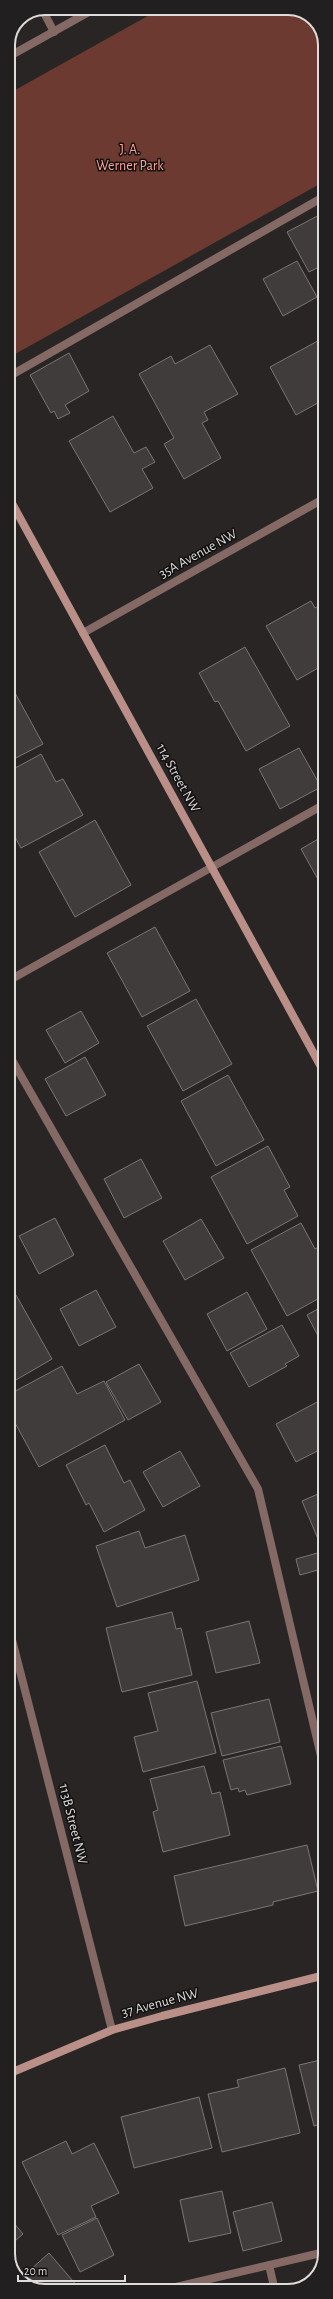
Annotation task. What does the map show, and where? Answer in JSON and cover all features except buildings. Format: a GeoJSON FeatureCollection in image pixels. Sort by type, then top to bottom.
{"type":"FeatureCollection","features":[{"type":"Feature","properties":{"kind":"street"},"geometry":{"type":"LineString","coordinates":[[45,15],[54,32]]}},
{"type":"Feature","properties":{"kind":"street"},"geometry":{"type":"LineString","coordinates":[[15,53],[84,15]]}},
{"type":"Feature","properties":{"kind":"street"},"geometry":{"type":"LineString","coordinates":[[15,373],[318,200]]}},
{"type":"Feature","properties":{"kind":"street","name":"35A Avenue NW"},"geometry":{"type":"LineString","coordinates":[[83,633],[318,502]]}},
{"type":"Feature","properties":{"kind":"street","name":"114 Street NW"},"geometry":{"type":"LineString","coordinates":[[15,509],[318,1061]]}},
{"type":"Feature","properties":{"kind":"street"},"geometry":{"type":"LineString","coordinates":[[15,977],[318,808]]}},
{"type":"Feature","properties":{"kind":"street"},"geometry":{"type":"LineString","coordinates":[[15,1066],[258,1489],[318,1743]]}},
{"type":"Feature","properties":{"kind":"street","name":"113B Street NW"},"geometry":{"type":"LineString","coordinates":[[15,1651],[112,2030]]}},
{"type":"Feature","properties":{"kind":"street","name":"37 Avenue NW"},"geometry":{"type":"LineString","coordinates":[[15,2071],[112,2030],[318,1977]]}},
{"type":"Feature","properties":{"kind":"street"},"geometry":{"type":"LineString","coordinates":[[189,2284],[318,2254]]}},
{"type":"Feature","properties":{"kind":"street"},"geometry":{"type":"LineString","coordinates":[[269,2265],[273,2284]]}},
{"type":"Feature","properties":{"kind":"green space","name":"J. A. Werner Park"},"geometry":{"type":"Polygon","coordinates":[[[149,15],[296,16],[306,21],[313,28],[318,41],[318,185],[15,354],[15,90],[149,15]]]}}]}
